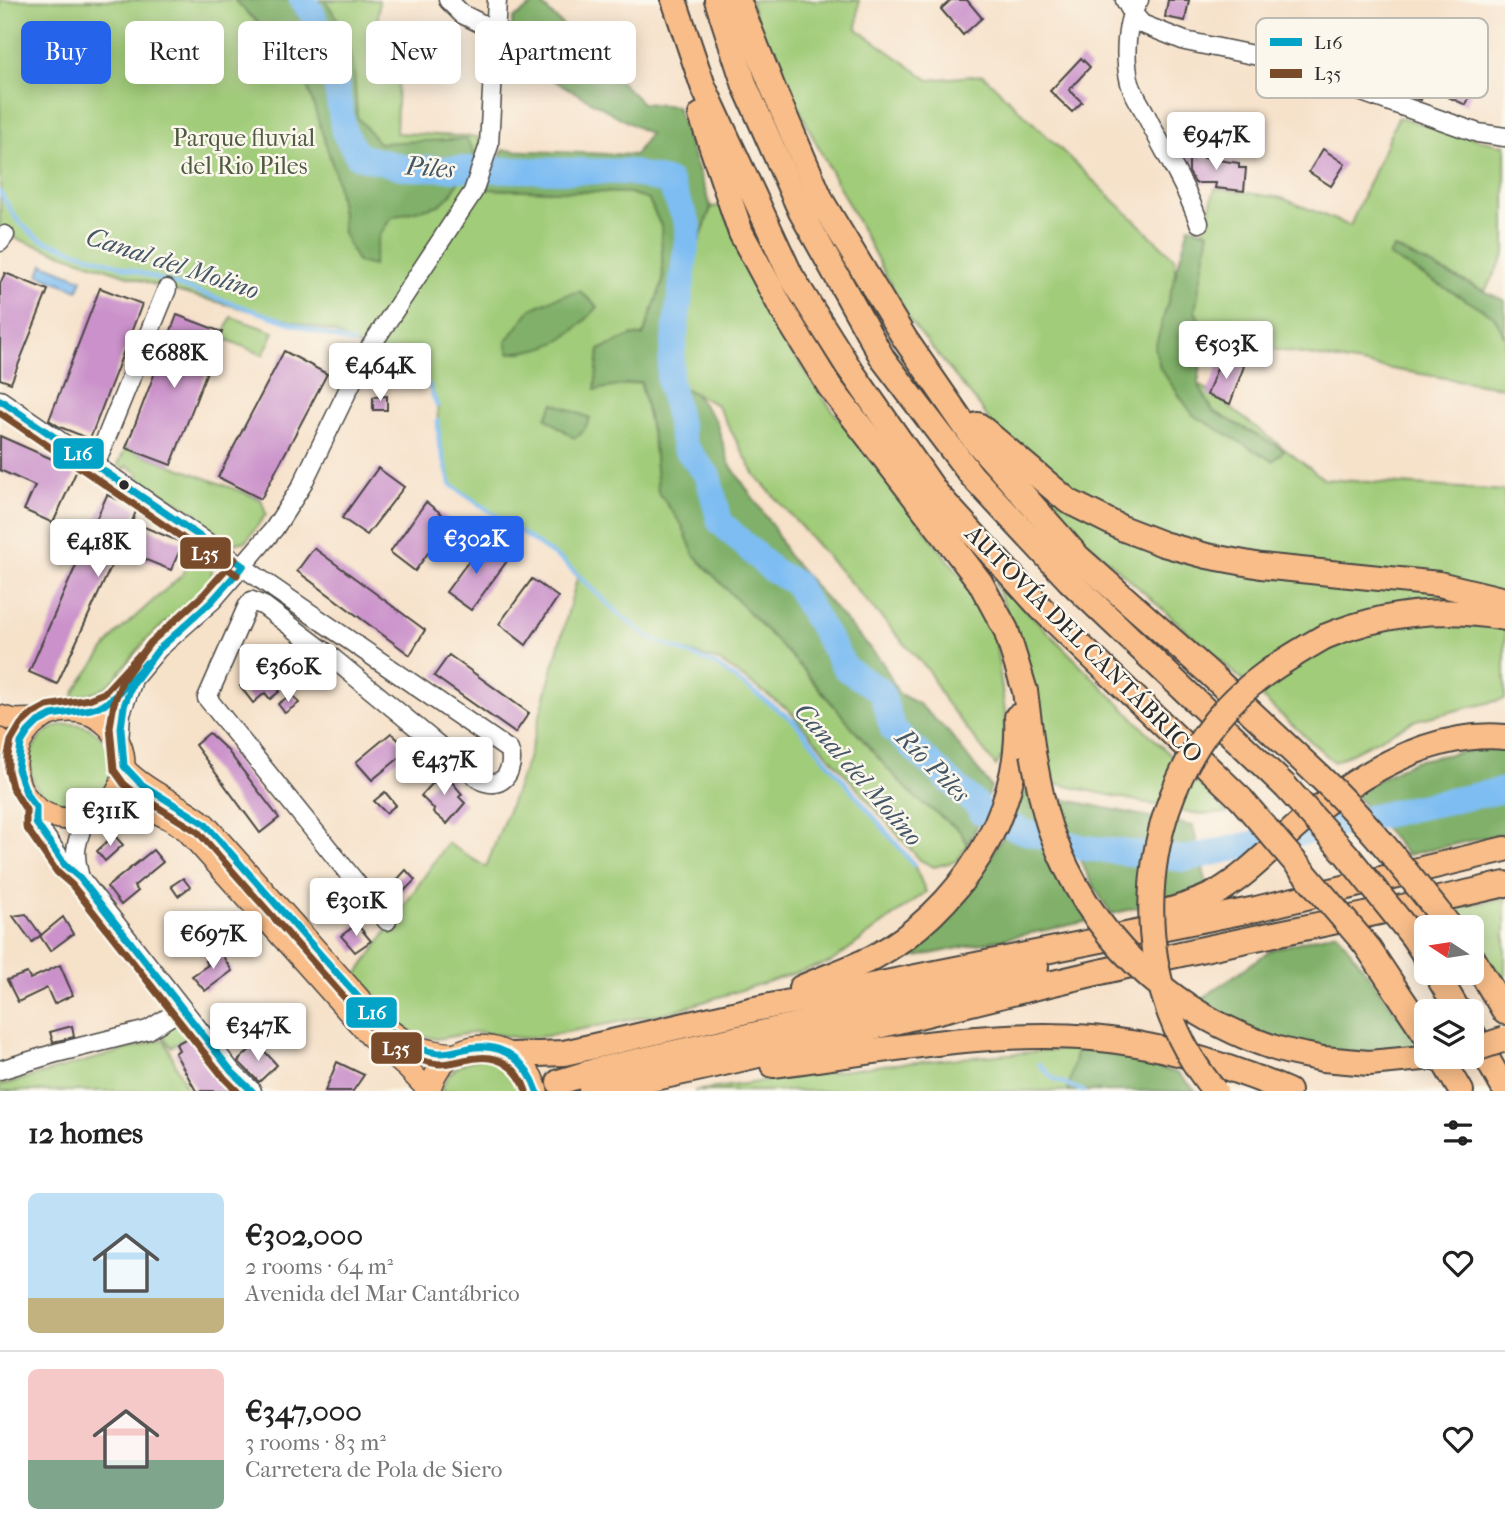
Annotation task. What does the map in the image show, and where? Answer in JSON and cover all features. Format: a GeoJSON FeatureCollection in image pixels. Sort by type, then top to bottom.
{"type":"FeatureCollection","features":[{"type":"Feature","properties":{"kind":"highway"},"geometry":{"type":"LineString","coordinates":[[668,0],[676,39],[741,233],[783,311],[830,387],[980,582],[1006,630],[1025,691],[1039,786],[1051,830],[1073,882],[1105,932],[1150,978],[1206,1017],[1272,1048],[1323,1059],[1369,1063],[1414,1059]]}},
{"type":"Feature","properties":{"kind":"highway","name":"AUTOVÍA DEL CANTÁBRICO"},"geometry":{"type":"LineString","coordinates":[[674,0],[703,86],[791,276],[849,368],[937,495],[1041,608],[1241,799],[1366,945],[1414,1017]]}},
{"type":"Feature","properties":{"kind":"highway","name":"AUTOVÍA DEL CANTÁBRICO"},"geometry":{"type":"LineString","coordinates":[[718,0],[746,86],[801,212],[883,359],[972,476],[1069,580],[1285,786],[1347,855],[1414,939]]}},
{"type":"Feature","properties":{"kind":"highway"},"geometry":{"type":"LineString","coordinates":[[738,0],[822,202],[905,339],[974,439],[1078,557],[1208,672],[1349,804],[1441,915]]}},
{"type":"Feature","properties":{"kind":"highway"},"geometry":{"type":"LineString","coordinates":[[905,339],[974,421],[1011,454],[1068,501],[1124,530],[1207,556],[1261,566],[1439,584],[1505,600]]}},
{"type":"Feature","properties":{"kind":"highway"},"geometry":{"type":"LineString","coordinates":[[1215,1091],[1170,1015],[1159,981],[1151,932],[1150,893],[1167,807],[1188,763],[1215,721],[1245,690],[1279,663],[1324,636],[1357,623],[1427,612],[1471,613],[1505,618]]}},
{"type":"Feature","properties":{"kind":"highway"},"geometry":{"type":"LineString","coordinates":[[755,1009],[875,957],[921,926],[961,885],[995,825],[1011,772],[1017,699],[1006,630]]}},
{"type":"Feature","properties":{"kind":"highway"},"geometry":{"type":"LineString","coordinates":[[962,977],[1214,894],[1237,880],[1314,811],[1369,772],[1406,754],[1461,739],[1505,737]]}},
{"type":"Feature","properties":{"kind":"highway"},"geometry":{"type":"LineString","coordinates":[[548,1087],[611,1067],[962,977],[1505,849]]}},
{"type":"Feature","properties":{"kind":"highway"},"geometry":{"type":"LineString","coordinates":[[591,1091],[710,1068],[1123,967],[1505,884]]}},
{"type":"Feature","properties":{"kind":"highway"},"geometry":{"type":"LineString","coordinates":[[1419,904],[1505,891]]}},
{"type":"Feature","properties":{"kind":"highway"},"geometry":{"type":"LineString","coordinates":[[513,1055],[564,1053],[755,1009],[962,977],[1123,967]]}},
{"type":"Feature","properties":{"kind":"highway"},"geometry":{"type":"LineString","coordinates":[[1484,977],[1505,1012]]}},
{"type":"Feature","properties":{"kind":"highway"},"geometry":{"type":"LineString","coordinates":[[710,1068],[764,1066],[968,1041],[1036,1036],[1092,1038],[1146,1046],[1209,1060],[1288,1091]]}},
{"type":"Feature","properties":{"kind":"highway"},"geometry":{"type":"LineString","coordinates":[[1484,1047],[1505,1039]]}},
{"type":"Feature","properties":{"kind":"highway"},"geometry":{"type":"LineString","coordinates":[[1484,1053],[1505,1090]]}},
{"type":"Feature","properties":{"kind":"highway"},"geometry":{"type":"LineString","coordinates":[[1448,1069],[1461,1091]]}},
{"type":"Feature","properties":{"kind":"main road"},"geometry":{"type":"LineString","coordinates":[[0,716],[14,720],[42,719],[68,711],[81,712],[104,723],[120,744],[124,768],[122,781],[108,804],[85,817],[68,819],[51,816],[36,807],[27,797],[20,785],[17,757],[30,729],[42,719]]}},
{"type":"Feature","properties":{"kind":"main road"},"geometry":{"type":"LineString","coordinates":[[0,738],[17,757]]}},
{"type":"Feature","properties":{"kind":"main road"},"geometry":{"type":"LineString","coordinates":[[124,768],[136,781],[190,812],[205,824],[382,1023],[403,1042],[436,1052],[455,1054]]}},
{"type":"Feature","properties":{"kind":"main road"},"geometry":{"type":"LineString","coordinates":[[108,804],[149,809],[170,818],[187,831],[370,1036],[429,1091],[434,1075],[455,1054],[472,1047],[486,1046],[513,1055],[548,1087]]}},
{"type":"Feature","properties":{"kind":"street"},"geometry":{"type":"LineString","coordinates":[[496,21],[497,0]]}},
{"type":"Feature","properties":{"kind":"street"},"geometry":{"type":"LineString","coordinates":[[453,3],[481,21]]}},
{"type":"Feature","properties":{"kind":"street"},"geometry":{"type":"LineString","coordinates":[[1132,4],[1142,24],[1185,41],[1256,56]]}},
{"type":"Feature","properties":{"kind":"street"},"geometry":{"type":"LineString","coordinates":[[1132,4],[1127,44],[1130,83],[1162,149],[1191,198],[1199,222]]}},
{"type":"Feature","properties":{"kind":"street"},"geometry":{"type":"LineString","coordinates":[[81,712],[104,705],[133,679],[158,649],[214,600],[274,529],[301,487],[365,355],[473,192],[489,145],[493,84]]}},
{"type":"Feature","properties":{"kind":"street"},"geometry":{"type":"LineString","coordinates":[[1379,98],[1478,133],[1505,137]]}},
{"type":"Feature","properties":{"kind":"street"},"geometry":{"type":"LineString","coordinates":[[98,458],[167,289]]}},
{"type":"Feature","properties":{"kind":"street"},"geometry":{"type":"LineString","coordinates":[[0,400],[503,743],[512,757],[509,771],[502,780],[494,783],[482,781],[329,655],[258,602],[252,601],[247,607],[207,698],[387,921]]}},
{"type":"Feature","properties":{"kind":"street"},"geometry":{"type":"LineString","coordinates":[[120,744],[121,713],[133,679]]}},
{"type":"Feature","properties":{"kind":"street"},"geometry":{"type":"LineString","coordinates":[[36,807],[36,823],[65,865],[80,878],[232,1072],[252,1091]]}},
{"type":"Feature","properties":{"kind":"street"},"geometry":{"type":"LineString","coordinates":[[80,878],[74,857],[75,843],[85,817]]}},
{"type":"Feature","properties":{"kind":"street"},"geometry":{"type":"LineString","coordinates":[[0,1070],[148,1030],[182,1009]]}},
{"type":"Feature","properties":{"kind":"green space","name":"Parque fluvial del Rio Piles"},"geometry":{"type":"Polygon","coordinates":[[[0,0],[379,0],[378,21],[366,21],[366,84],[398,84],[396,133],[479,137],[487,189],[631,193],[649,200],[661,226],[663,281],[639,347],[639,375],[654,445],[658,492],[682,525],[694,555],[801,667],[887,768],[916,798],[959,830],[968,844],[957,861],[934,867],[920,860],[789,710],[719,661],[682,650],[716,665],[794,721],[914,865],[926,892],[831,962],[674,1011],[546,1036],[521,1038],[478,1032],[436,1039],[403,1027],[357,975],[447,843],[486,867],[528,759],[578,575],[564,562],[451,485],[439,442],[437,402],[428,385],[333,332],[167,289],[5,235],[0,226],[0,0]]]}},
{"type":"Feature","properties":{"kind":"green space"},"geometry":{"type":"Polygon","coordinates":[[[234,0],[325,0],[339,21],[256,21],[234,0]]]}},
{"type":"Feature","properties":{"kind":"green space"},"geometry":{"type":"Polygon","coordinates":[[[750,0],[859,0],[857,29],[929,80],[983,75],[1175,259],[1174,365],[1324,479],[1505,491],[1505,699],[1416,720],[1334,762],[1037,497],[982,409],[910,321],[816,143],[757,21],[750,0]]]}},
{"type":"Feature","properties":{"kind":"green space"},"geometry":{"type":"Polygon","coordinates":[[[538,1],[558,21],[513,21],[538,1]]]}},
{"type":"Feature","properties":{"kind":"green space"},"geometry":{"type":"Polygon","coordinates":[[[352,60],[357,117],[379,143],[467,139],[475,153],[450,196],[439,205],[392,217],[379,236],[373,266],[357,262],[343,233],[335,173],[307,84],[352,84],[352,60]]]}},
{"type":"Feature","properties":{"kind":"green space"},"geometry":{"type":"Polygon","coordinates":[[[560,84],[623,84],[642,103],[676,106],[711,207],[689,272],[677,385],[694,393],[716,421],[729,463],[773,527],[788,556],[883,663],[898,693],[919,704],[949,733],[991,787],[968,844],[959,830],[916,798],[887,768],[801,667],[694,555],[682,525],[658,492],[654,445],[641,382],[595,390],[599,350],[633,335],[643,336],[663,281],[661,226],[649,200],[630,193],[486,189],[503,150],[635,155],[649,134],[560,84]]]}},
{"type":"Feature","properties":{"kind":"green space"},"geometry":{"type":"Polygon","coordinates":[[[1398,117],[1499,145],[1505,144],[1505,254],[1485,291],[1394,248],[1389,256],[1494,316],[1505,337],[1505,388],[1188,335],[1204,230],[1215,188],[1282,198],[1350,226],[1398,117]]]}},
{"type":"Feature","properties":{"kind":"green space"},"geometry":{"type":"Polygon","coordinates":[[[722,206],[754,282],[785,340],[820,394],[974,593],[994,629],[1005,712],[1003,755],[996,766],[945,701],[928,670],[755,475],[717,405],[677,385],[689,272],[711,207],[722,206]]]}},
{"type":"Feature","properties":{"kind":"green space"},"geometry":{"type":"Polygon","coordinates":[[[1189,226],[1209,232],[1195,311],[1206,332],[1198,384],[1213,411],[1284,450],[1273,461],[1193,415],[1160,368],[1155,348],[1189,226]]]}},
{"type":"Feature","properties":{"kind":"green space"},"geometry":{"type":"Polygon","coordinates":[[[1394,248],[1505,301],[1505,337],[1494,316],[1389,256],[1394,248]]]}},
{"type":"Feature","properties":{"kind":"green space"},"geometry":{"type":"Polygon","coordinates":[[[580,291],[598,307],[569,335],[549,346],[509,353],[506,342],[531,309],[580,291]]]}},
{"type":"Feature","properties":{"kind":"green space"},"geometry":{"type":"Polygon","coordinates":[[[231,317],[274,332],[263,355],[223,338],[231,317]]]}},
{"type":"Feature","properties":{"kind":"green space"},"geometry":{"type":"Polygon","coordinates":[[[554,403],[590,418],[580,435],[574,438],[546,418],[554,403]]]}},
{"type":"Feature","properties":{"kind":"green space"},"geometry":{"type":"Polygon","coordinates":[[[126,448],[261,499],[266,514],[246,541],[233,544],[198,519],[197,514],[138,478],[139,474],[128,466],[125,469],[118,464],[126,448]]]}},
{"type":"Feature","properties":{"kind":"green space"},"geometry":{"type":"Polygon","coordinates":[[[192,553],[206,561],[212,569],[211,582],[145,641],[111,683],[98,691],[73,698],[75,690],[116,634],[182,575],[192,553]]]}},
{"type":"Feature","properties":{"kind":"green space"},"geometry":{"type":"Polygon","coordinates":[[[995,583],[1004,588],[1228,813],[1198,814],[1052,783],[1018,639],[995,583]]]}},
{"type":"Feature","properties":{"kind":"green space"},"geometry":{"type":"Polygon","coordinates":[[[71,724],[94,731],[100,736],[105,742],[112,765],[105,788],[100,794],[94,799],[71,806],[48,799],[42,794],[37,788],[30,765],[37,742],[42,736],[48,731],[71,724]]]}},
{"type":"Feature","properties":{"kind":"green space"},"geometry":{"type":"Polygon","coordinates":[[[1505,746],[1505,833],[1407,855],[1353,793],[1414,761],[1505,746]]]}},
{"type":"Feature","properties":{"kind":"green space"},"geometry":{"type":"Polygon","coordinates":[[[1030,793],[1089,921],[892,962],[889,956],[972,886],[1005,833],[1018,794],[1030,793]]]}},
{"type":"Feature","properties":{"kind":"green space"},"geometry":{"type":"Polygon","coordinates":[[[1057,798],[1193,826],[1207,885],[1183,895],[1112,914],[1086,873],[1057,798]]]}},
{"type":"Feature","properties":{"kind":"green space"},"geometry":{"type":"Polygon","coordinates":[[[1505,899],[1505,991],[1484,959],[1484,915],[1454,915],[1449,908],[1505,899]]]}},
{"type":"Feature","properties":{"kind":"green space"},"geometry":{"type":"Polygon","coordinates":[[[1337,932],[1414,1037],[1414,1052],[1336,1051],[1294,1044],[1255,1031],[1197,1002],[1271,950],[1337,932]]]}},
{"type":"Feature","properties":{"kind":"green space"},"geometry":{"type":"Polygon","coordinates":[[[177,1021],[189,1037],[171,1047],[162,1034],[177,1021]]]}},
{"type":"Feature","properties":{"kind":"green space"},"geometry":{"type":"Polygon","coordinates":[[[164,1039],[188,1091],[0,1091],[0,1075],[3,1085],[164,1039]]]}},
{"type":"Feature","properties":{"kind":"green space"},"geometry":{"type":"Polygon","coordinates":[[[1077,1048],[1068,1091],[694,1091],[883,1065],[1077,1048]]]}},
{"type":"Feature","properties":{"kind":"green space"},"geometry":{"type":"Polygon","coordinates":[[[1077,1048],[1111,1052],[1179,1074],[1196,1091],[1068,1091],[1077,1048]]]}},
{"type":"Feature","properties":{"kind":"green space"},"geometry":{"type":"Polygon","coordinates":[[[483,1058],[509,1067],[519,1077],[526,1091],[441,1091],[447,1077],[456,1068],[468,1061],[483,1058]]]}},
{"type":"Feature","properties":{"kind":"water"},"geometry":{"type":"Polygon","coordinates":[[[43,264],[82,279],[78,290],[39,275],[43,264]]]}},
{"type":"Feature","properties":{"kind":"building"},"geometry":{"type":"Polygon","coordinates":[[[951,0],[967,0],[982,18],[963,35],[941,9],[951,0]]]}},
{"type":"Feature","properties":{"kind":"building"},"geometry":{"type":"Polygon","coordinates":[[[1168,0],[1189,0],[1185,21],[1165,17],[1168,0]]]}},
{"type":"Feature","properties":{"kind":"building"},"geometry":{"type":"Polygon","coordinates":[[[1081,58],[1090,67],[1069,90],[1082,102],[1072,112],[1050,91],[1081,58]]]}},
{"type":"Feature","properties":{"kind":"building"},"geometry":{"type":"Polygon","coordinates":[[[1450,98],[1469,98],[1466,105],[1450,98]]]}},
{"type":"Feature","properties":{"kind":"building"},"geometry":{"type":"Polygon","coordinates":[[[1323,149],[1345,164],[1331,186],[1309,172],[1323,149]]]}},
{"type":"Feature","properties":{"kind":"building"},"geometry":{"type":"Polygon","coordinates":[[[1189,150],[1203,150],[1203,158],[1239,163],[1239,168],[1246,168],[1244,191],[1215,188],[1216,183],[1195,183],[1189,172],[1189,150]]]}},
{"type":"Feature","properties":{"kind":"building"},"geometry":{"type":"Polygon","coordinates":[[[5,273],[48,290],[11,383],[0,379],[0,284],[5,273]]]}},
{"type":"Feature","properties":{"kind":"building"},"geometry":{"type":"Polygon","coordinates":[[[100,288],[142,304],[90,439],[49,420],[100,288]]]}},
{"type":"Feature","properties":{"kind":"building"},"geometry":{"type":"Polygon","coordinates":[[[177,315],[222,332],[171,465],[126,448],[177,315]]]}},
{"type":"Feature","properties":{"kind":"building"},"geometry":{"type":"Polygon","coordinates":[[[284,351],[327,374],[261,499],[218,477],[284,351]]]}},
{"type":"Feature","properties":{"kind":"building"},"geometry":{"type":"Polygon","coordinates":[[[1221,358],[1244,366],[1230,404],[1207,395],[1221,358]]]}},
{"type":"Feature","properties":{"kind":"building"},"geometry":{"type":"Polygon","coordinates":[[[387,396],[387,410],[373,410],[373,397],[387,396]]]}},
{"type":"Feature","properties":{"kind":"building"},"geometry":{"type":"Polygon","coordinates":[[[0,436],[77,470],[53,523],[24,510],[35,486],[0,470],[0,436]]]}},
{"type":"Feature","properties":{"kind":"building"},"geometry":{"type":"Polygon","coordinates":[[[378,468],[404,487],[367,535],[342,518],[378,468]]]}},
{"type":"Feature","properties":{"kind":"building"},"geometry":{"type":"Polygon","coordinates":[[[107,495],[137,508],[132,522],[183,543],[171,570],[119,549],[57,684],[29,672],[107,495]]]}},
{"type":"Feature","properties":{"kind":"building"},"geometry":{"type":"Polygon","coordinates":[[[426,502],[451,521],[415,571],[390,552],[426,502]]]}},
{"type":"Feature","properties":{"kind":"building"},"geometry":{"type":"Polygon","coordinates":[[[482,543],[507,561],[471,610],[446,592],[482,543]]]}},
{"type":"Feature","properties":{"kind":"building"},"geometry":{"type":"Polygon","coordinates":[[[314,548],[425,630],[410,655],[297,571],[314,548]]]}},
{"type":"Feature","properties":{"kind":"building"},"geometry":{"type":"Polygon","coordinates":[[[532,579],[558,597],[526,645],[499,624],[532,579]]]}},
{"type":"Feature","properties":{"kind":"building"},"geometry":{"type":"Polygon","coordinates":[[[449,655],[529,713],[515,733],[434,676],[449,655]]]}},
{"type":"Feature","properties":{"kind":"building"},"geometry":{"type":"Polygon","coordinates":[[[264,671],[280,691],[270,699],[265,693],[253,703],[240,686],[264,671]]]}},
{"type":"Feature","properties":{"kind":"building"},"geometry":{"type":"Polygon","coordinates":[[[292,694],[299,703],[285,713],[278,704],[292,694]]]}},
{"type":"Feature","properties":{"kind":"building"},"geometry":{"type":"Polygon","coordinates":[[[209,733],[227,750],[279,818],[260,833],[195,745],[209,733]]]}},
{"type":"Feature","properties":{"kind":"building"},"geometry":{"type":"Polygon","coordinates":[[[391,733],[409,750],[372,780],[356,762],[391,733]]]}},
{"type":"Feature","properties":{"kind":"building"},"geometry":{"type":"Polygon","coordinates":[[[445,770],[454,778],[451,781],[462,794],[459,797],[465,803],[447,824],[421,796],[445,770]]]}},
{"type":"Feature","properties":{"kind":"building"},"geometry":{"type":"Polygon","coordinates":[[[385,792],[396,805],[386,813],[374,801],[385,792]]]}},
{"type":"Feature","properties":{"kind":"building"},"geometry":{"type":"Polygon","coordinates":[[[114,835],[123,845],[105,861],[97,851],[114,835]]]}},
{"type":"Feature","properties":{"kind":"building"},"geometry":{"type":"Polygon","coordinates":[[[153,850],[163,862],[134,886],[138,891],[121,905],[107,887],[153,850]]]}},
{"type":"Feature","properties":{"kind":"building"},"geometry":{"type":"Polygon","coordinates":[[[406,870],[415,880],[403,892],[394,883],[406,870]]]}},
{"type":"Feature","properties":{"kind":"building"},"geometry":{"type":"Polygon","coordinates":[[[183,878],[190,887],[178,896],[171,886],[183,878]]]}},
{"type":"Feature","properties":{"kind":"building"},"geometry":{"type":"Polygon","coordinates":[[[26,914],[41,935],[32,942],[13,916],[26,914]]]}},
{"type":"Feature","properties":{"kind":"building"},"geometry":{"type":"Polygon","coordinates":[[[63,917],[73,934],[50,951],[40,936],[63,917]]]}},
{"type":"Feature","properties":{"kind":"building"},"geometry":{"type":"Polygon","coordinates":[[[357,924],[371,941],[355,952],[341,936],[357,924]]]}},
{"type":"Feature","properties":{"kind":"building"},"geometry":{"type":"Polygon","coordinates":[[[219,950],[232,971],[205,991],[192,976],[208,965],[205,961],[219,950]]]}},
{"type":"Feature","properties":{"kind":"building"},"geometry":{"type":"Polygon","coordinates":[[[60,965],[73,995],[54,1004],[47,988],[18,1002],[7,980],[27,973],[30,979],[60,965]]]}},
{"type":"Feature","properties":{"kind":"building"},"geometry":{"type":"Polygon","coordinates":[[[72,1026],[74,1037],[53,1042],[50,1032],[72,1026]]]}},
{"type":"Feature","properties":{"kind":"building"},"geometry":{"type":"Polygon","coordinates":[[[189,1037],[231,1091],[196,1091],[175,1053],[179,1050],[176,1044],[189,1037]]]}},
{"type":"Feature","properties":{"kind":"building"},"geometry":{"type":"Polygon","coordinates":[[[257,1043],[277,1065],[259,1082],[238,1061],[257,1043]]]}},
{"type":"Feature","properties":{"kind":"building"},"geometry":{"type":"Polygon","coordinates":[[[337,1062],[364,1075],[353,1091],[325,1091],[337,1062]]]}},
{"type":"Feature","properties":{"kind":"waterway","name":"Río Piles"},"geometry":{"type":"LineString","coordinates":[[302,0],[312,13],[334,71],[344,132],[358,156],[407,168],[628,172],[669,182],[689,226],[669,379],[684,446],[708,476],[720,522],[772,570],[795,583],[846,669],[881,691],[893,730],[979,807],[981,812],[1022,831],[1085,848],[1185,859],[1505,790]]}},
{"type":"Feature","properties":{"kind":"waterway","name":"Canal del Molino"},"geometry":{"type":"LineString","coordinates":[[0,192],[18,219],[42,240],[354,344]]}},
{"type":"Feature","properties":{"kind":"waterway","name":"Canal del Molino"},"geometry":{"type":"LineString","coordinates":[[379,358],[429,385],[437,406]]}},
{"type":"Feature","properties":{"kind":"waterway","name":"Canal del Molino"},"geometry":{"type":"LineString","coordinates":[[438,421],[439,442],[451,485],[564,562],[620,615],[650,638],[716,665],[794,721],[914,865]]}},
{"type":"Feature","properties":{"kind":"waterway","name":"Canal del Molino"},"geometry":{"type":"LineString","coordinates":[[1039,1064],[1054,1079],[1083,1091]]}},
{"type":"Feature","properties":{"kind":"transit line","name":"L16"},"geometry":{"type":"LineString","coordinates":[[0,400],[243,566]]}},
{"type":"Feature","properties":{"kind":"transit line","name":"L35"},"geometry":{"type":"LineString","coordinates":[[0,413],[237,575]]}},
{"type":"Feature","properties":{"kind":"transit line","name":"L35"},"geometry":{"type":"LineString","coordinates":[[235,559],[204,594],[150,643],[122,681],[114,703],[110,727],[114,770],[135,793],[198,832],[373,1030],[388,1042],[404,1053],[430,1063],[444,1064],[485,1058],[501,1061],[519,1076],[526,1091]]}},
{"type":"Feature","properties":{"kind":"transit line","name":"L16"},"geometry":{"type":"LineString","coordinates":[[243,566],[211,602],[158,650],[132,685],[124,706],[121,728],[124,766],[141,784],[205,824],[387,1028],[430,1052],[443,1053],[487,1047],[506,1052],[522,1064],[537,1091]]}},
{"type":"Feature","properties":{"kind":"transit line","name":"L35"},"geometry":{"type":"LineString","coordinates":[[138,656],[104,693],[89,699],[47,706],[32,714],[21,724],[11,741],[8,771],[12,787],[26,810],[26,827],[57,872],[72,885],[237,1091]]}},
{"type":"Feature","properties":{"kind":"transit line","name":"L16"},"geometry":{"type":"LineString","coordinates":[[146,663],[121,691],[104,705],[52,715],[38,722],[21,743],[18,769],[27,795],[36,807],[36,823],[65,865],[80,878],[232,1072],[252,1091]]}},
{"type":"Feature","properties":{"kind":"water label","name":"Piles"},"geometry":{"type":"Point","coordinates":[430,167]}}]}
